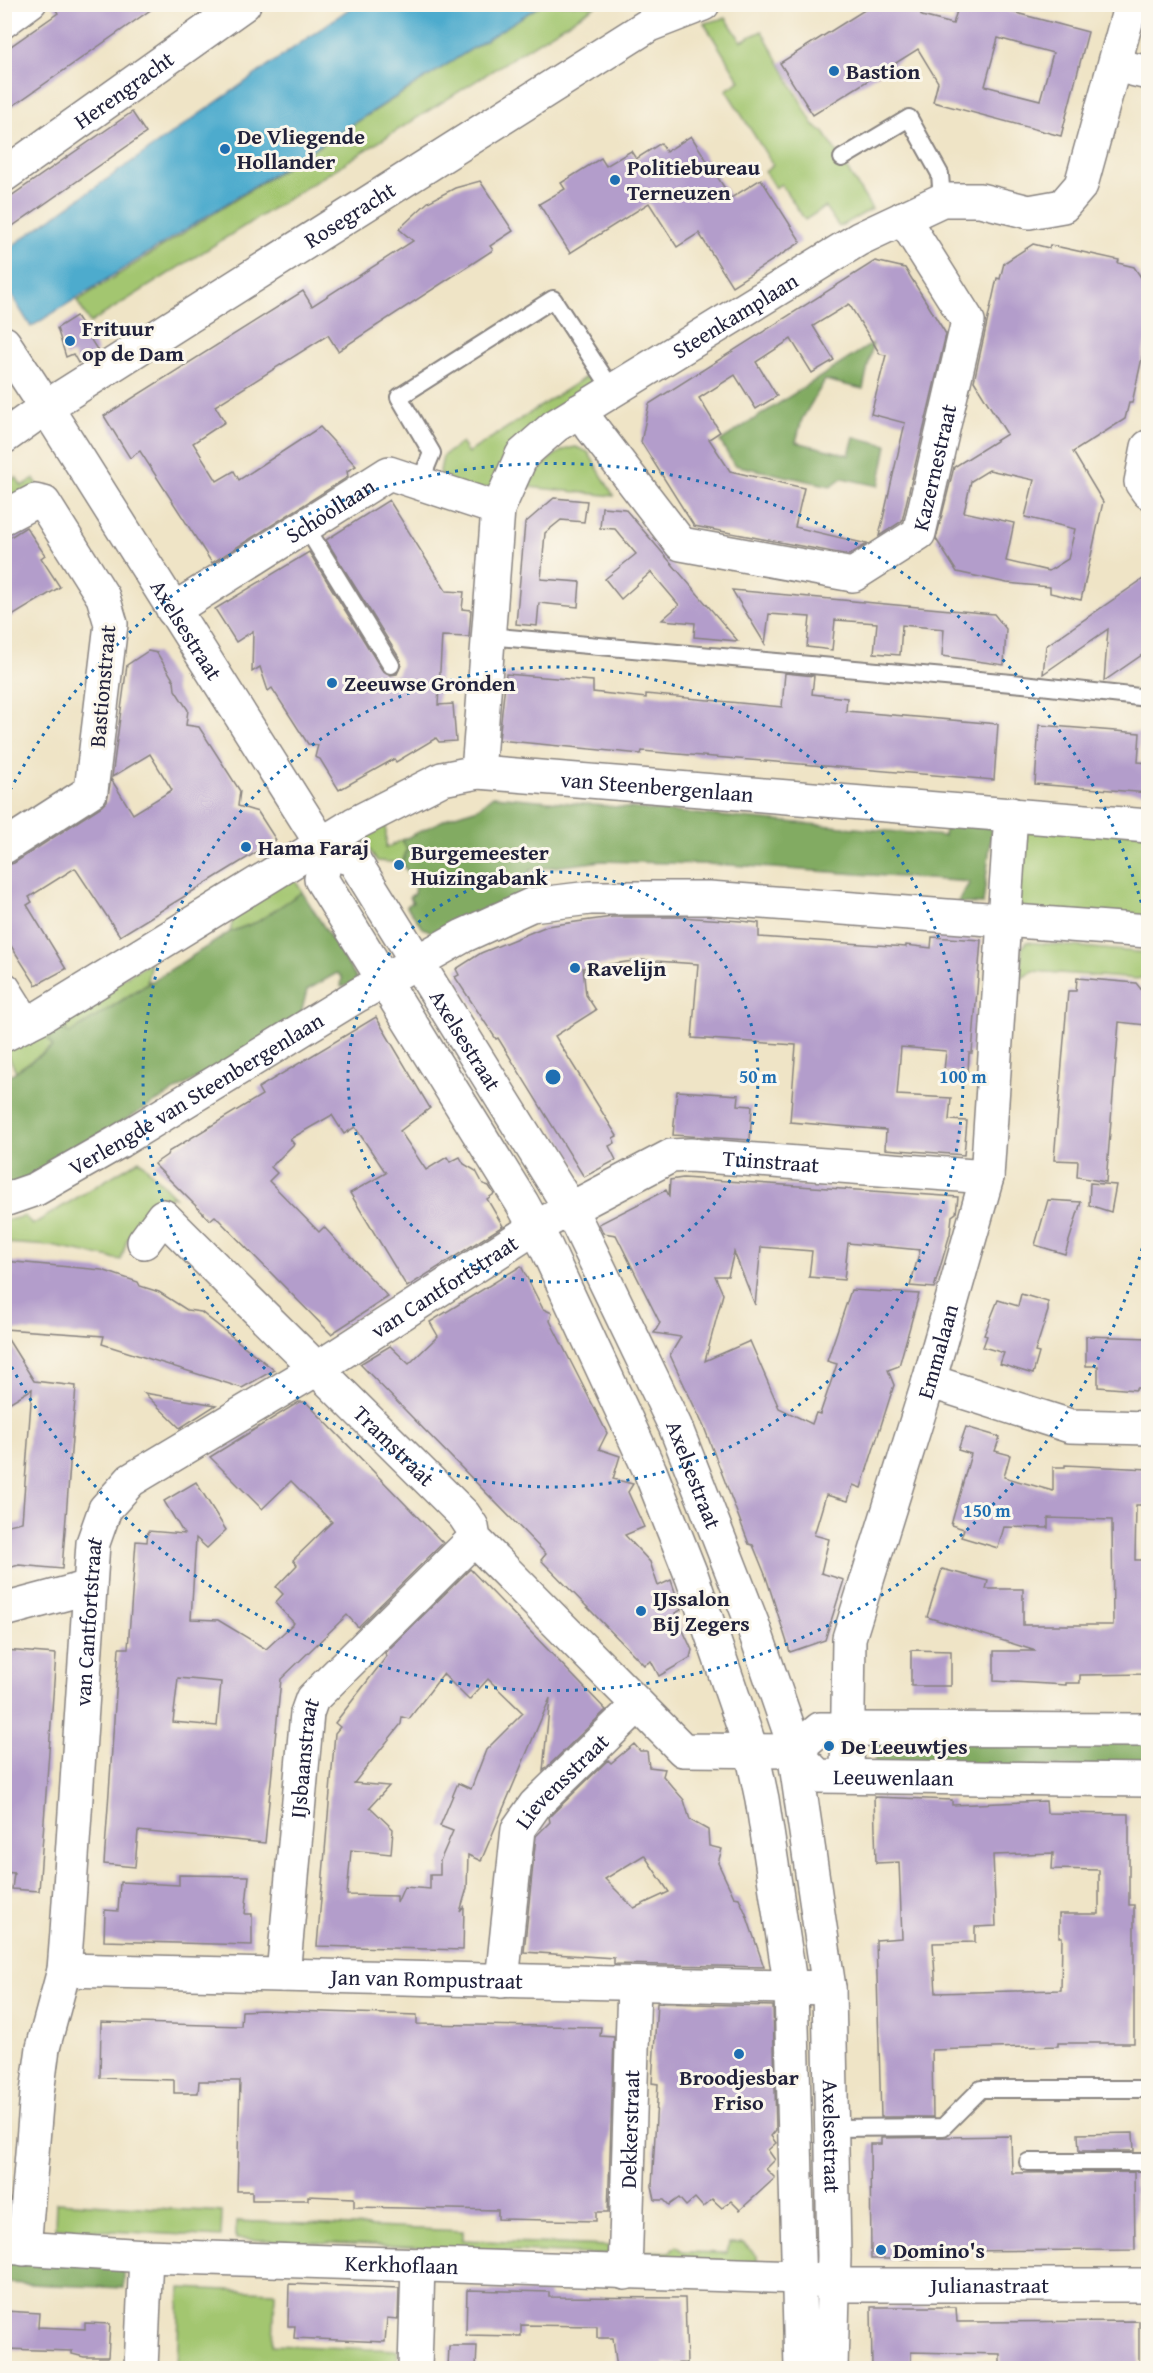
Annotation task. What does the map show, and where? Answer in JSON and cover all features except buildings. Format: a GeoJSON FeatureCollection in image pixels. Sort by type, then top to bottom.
{"type":"FeatureCollection","features":[{"type":"Feature","properties":{"kind":"street"},"geometry":{"type":"LineString","coordinates":[[4,26],[34,4]]}},
{"type":"Feature","properties":{"kind":"street","name":"Herengracht"},"geometry":{"type":"LineString","coordinates":[[4,175],[244,4]]}},
{"type":"Feature","properties":{"kind":"street","name":"Rosegracht"},"geometry":{"type":"LineString","coordinates":[[4,437],[63,394],[654,22],[703,4]]}},
{"type":"Feature","properties":{"kind":"street","name":"Steenkamplaan"},"geometry":{"type":"LineString","coordinates":[[478,772],[498,509],[522,455],[555,426],[859,239],[942,200],[980,200],[1029,212],[1063,206],[1081,186],[1131,4]]}},
{"type":"Feature","properties":{"kind":"street"},"geometry":{"type":"LineString","coordinates":[[1115,65],[1149,73]]}},
{"type":"Feature","properties":{"kind":"street","name":"Kazernestraat"},"geometry":{"type":"LineString","coordinates":[[579,411],[681,544],[853,575],[919,533],[968,321],[903,219]]}},
{"type":"Feature","properties":{"kind":"street","name":"Axelsestraat"},"geometry":{"type":"LineString","coordinates":[[4,343],[324,848],[353,859],[418,962],[570,1208],[675,1426],[752,1623],[794,1751],[829,1989],[832,2128],[831,2368]]}},
{"type":"Feature","properties":{"kind":"street"},"geometry":{"type":"LineString","coordinates":[[1149,447],[1142,482],[1149,492]]}},
{"type":"Feature","properties":{"kind":"street","name":"Schoollaan"},"geometry":{"type":"LineString","coordinates":[[173,610],[389,473],[498,509]]}},
{"type":"Feature","properties":{"kind":"street","name":"Bastionstraat"},"geometry":{"type":"LineString","coordinates":[[4,517],[35,501],[44,503],[103,597],[111,624],[91,791],[4,848]]}},
{"type":"Feature","properties":{"kind":"street","name":"van Steenbergenlaan"},"geometry":{"type":"LineString","coordinates":[[324,848],[418,789],[442,779],[478,772],[1149,826]]}},
{"type":"Feature","properties":{"kind":"street"},"geometry":{"type":"LineString","coordinates":[[1004,921],[1011,814]]}},
{"type":"Feature","properties":{"kind":"street"},"geometry":{"type":"LineString","coordinates":[[4,989],[15,1030],[324,848]]}},
{"type":"Feature","properties":{"kind":"street","name":"Axelsestraat"},"geometry":{"type":"LineString","coordinates":[[324,848],[321,879],[536,1227],[625,1412],[663,1501],[720,1654],[752,1752],[762,1799],[791,1989],[801,2368]]}},
{"type":"Feature","properties":{"kind":"street"},"geometry":{"type":"LineString","coordinates":[[418,962],[463,936],[531,905],[590,898],[709,898],[1149,931]]}},
{"type":"Feature","properties":{"kind":"street","name":"Emmalaan"},"geometry":{"type":"LineString","coordinates":[[847,1776],[849,1638],[929,1381],[987,1177],[1004,921]]}},
{"type":"Feature","properties":{"kind":"street","name":"Axelsestraat"},"geometry":{"type":"LineString","coordinates":[[386,982],[418,962]]}},
{"type":"Feature","properties":{"kind":"street","name":"Verlengde van Steenbergenlaan"},"geometry":{"type":"LineString","coordinates":[[4,1200],[36,1189],[101,1152],[358,995],[386,982]]}},
{"type":"Feature","properties":{"kind":"street","name":"Tuinstraat"},"geometry":{"type":"LineString","coordinates":[[570,1208],[671,1156],[690,1155],[987,1177]]}},
{"type":"Feature","properties":{"kind":"street"},"geometry":{"type":"LineString","coordinates":[[536,1227],[570,1208]]}},
{"type":"Feature","properties":{"kind":"street","name":"Tramstraat"},"geometry":{"type":"LineString","coordinates":[[144,1242],[163,1216],[464,1515],[472,1527],[474,1539],[638,1705]]}},
{"type":"Feature","properties":{"kind":"street","name":"van Cantfortstraat"},"geometry":{"type":"LineString","coordinates":[[14,2248],[43,2048],[64,1970],[93,1543],[105,1509],[131,1480],[318,1368],[536,1227]]}},
{"type":"Feature","properties":{"kind":"street"},"geometry":{"type":"LineString","coordinates":[[929,1381],[1070,1426],[1149,1428]]}},
{"type":"Feature","properties":{"kind":"street","name":"IJsbaanstraat"},"geometry":{"type":"LineString","coordinates":[[283,1975],[307,1713],[312,1699],[474,1539]]}},
{"type":"Feature","properties":{"kind":"street"},"geometry":{"type":"LineString","coordinates":[[4,1610],[90,1587]]}},
{"type":"Feature","properties":{"kind":"street"},"geometry":{"type":"LineString","coordinates":[[638,1705],[683,1750],[794,1751]]}},
{"type":"Feature","properties":{"kind":"street","name":"Lievensstraat"},"geometry":{"type":"LineString","coordinates":[[502,1981],[518,1829],[535,1805],[638,1705]]}},
{"type":"Feature","properties":{"kind":"street","name":"Leeuwenlaan"},"geometry":{"type":"LineString","coordinates":[[1149,1730],[820,1729],[794,1751],[818,1776],[1149,1780]]}},
{"type":"Feature","properties":{"kind":"street","name":"Jan van Rompustraat"},"geometry":{"type":"LineString","coordinates":[[64,1970],[791,1989]]}},
{"type":"Feature","properties":{"kind":"street","name":"Dekkerstraat"},"geometry":{"type":"LineString","coordinates":[[625,2273],[634,1985]]}},
{"type":"Feature","properties":{"kind":"street"},"geometry":{"type":"LineString","coordinates":[[791,1989],[829,1989]]}},
{"type":"Feature","properties":{"kind":"street","name":"Kerkhoflaan"},"geometry":{"type":"LineString","coordinates":[[14,2248],[146,2256],[798,2277]]}},
{"type":"Feature","properties":{"kind":"street"},"geometry":{"type":"LineString","coordinates":[[141,2368],[146,2256]]}},
{"type":"Feature","properties":{"kind":"street"},"geometry":{"type":"LineString","coordinates":[[415,2368],[418,2265]]}},
{"type":"Feature","properties":{"kind":"street"},"geometry":{"type":"LineString","coordinates":[[798,2277],[832,2283]]}},
{"type":"Feature","properties":{"kind":"street","name":"Julianastraat"},"geometry":{"type":"LineString","coordinates":[[832,2283],[1149,2285]]}},
{"type":"Feature","properties":{"kind":"lane"},"geometry":{"type":"LineString","coordinates":[[842,158],[909,118],[940,174],[942,200]]}},
{"type":"Feature","properties":{"kind":"lane"},"geometry":{"type":"LineString","coordinates":[[420,482],[432,453],[399,397],[554,299],[613,391]]}},
{"type":"Feature","properties":{"kind":"lane"},"geometry":{"type":"LineString","coordinates":[[306,527],[391,665]]}},
{"type":"Feature","properties":{"kind":"lane"},"geometry":{"type":"LineString","coordinates":[[488,636],[1023,684],[1149,698]]}},
{"type":"Feature","properties":{"kind":"lane"},"geometry":{"type":"LineString","coordinates":[[832,2128],[943,2127],[981,2089],[1149,2089]]}},
{"type":"Feature","properties":{"kind":"lane"},"geometry":{"type":"LineString","coordinates":[[1028,2162],[1149,2162]]}},
{"type":"Feature","properties":{"kind":"green space"},"geometry":{"type":"Polygon","coordinates":[[[541,5],[597,5],[90,323],[77,301],[541,5]]]}},
{"type":"Feature","properties":{"kind":"green space"},"geometry":{"type":"Polygon","coordinates":[[[726,18],[741,41],[762,31],[814,126],[824,132],[872,209],[839,227],[825,207],[805,220],[781,184],[775,188],[765,172],[773,165],[726,90],[740,81],[704,23],[726,18]]]}},
{"type":"Feature","properties":{"kind":"green space"},"geometry":{"type":"Polygon","coordinates":[[[873,343],[863,389],[825,380],[802,419],[796,442],[849,455],[854,437],[887,445],[879,486],[842,478],[831,486],[734,465],[720,441],[873,343]]]}},
{"type":"Feature","properties":{"kind":"green space"},"geometry":{"type":"Polygon","coordinates":[[[590,374],[595,386],[489,487],[475,490],[442,479],[440,471],[443,456],[461,443],[468,453],[590,374]]]}},
{"type":"Feature","properties":{"kind":"green space"},"geometry":{"type":"Polygon","coordinates":[[[576,447],[588,452],[614,496],[528,487],[542,467],[554,456],[576,447]]]}},
{"type":"Feature","properties":{"kind":"green space"},"geometry":{"type":"Polygon","coordinates":[[[16,477],[22,486],[34,479],[39,486],[5,503],[5,484],[16,477]]]}},
{"type":"Feature","properties":{"kind":"green space"},"geometry":{"type":"Polygon","coordinates":[[[493,796],[944,836],[947,816],[992,828],[983,904],[957,903],[970,882],[730,865],[602,861],[530,870],[530,893],[438,935],[423,928],[406,906],[413,902],[409,897],[414,894],[415,884],[402,863],[407,850],[402,840],[452,816],[478,808],[493,796]]]}},
{"type":"Feature","properties":{"kind":"green space"},"geometry":{"type":"Polygon","coordinates":[[[386,823],[386,848],[402,840],[407,850],[402,863],[377,861],[362,838],[386,823]]]}},
{"type":"Feature","properties":{"kind":"green space"},"geometry":{"type":"Polygon","coordinates":[[[1025,823],[1148,833],[1148,922],[1017,911],[1025,823]]]}},
{"type":"Feature","properties":{"kind":"green space"},"geometry":{"type":"Polygon","coordinates":[[[291,872],[302,892],[257,922],[230,932],[236,905],[291,872]]]}},
{"type":"Feature","properties":{"kind":"green space"},"geometry":{"type":"Polygon","coordinates":[[[302,892],[359,982],[341,987],[342,977],[337,973],[307,990],[300,1018],[5,1190],[4,1079],[53,1047],[41,1027],[57,1017],[69,1034],[230,932],[257,922],[302,892]]]}},
{"type":"Feature","properties":{"kind":"green space"},"geometry":{"type":"Polygon","coordinates":[[[1026,942],[1148,953],[1148,976],[1137,979],[1033,971],[1020,979],[1022,948],[1026,942]]]}},
{"type":"Feature","properties":{"kind":"green space"},"geometry":{"type":"Polygon","coordinates":[[[151,962],[147,981],[150,981],[69,1035],[57,1017],[151,962]]]}},
{"type":"Feature","properties":{"kind":"green space"},"geometry":{"type":"Polygon","coordinates":[[[41,1027],[53,1046],[16,1071],[5,1050],[41,1027]]]}},
{"type":"Feature","properties":{"kind":"green space"},"geometry":{"type":"Polygon","coordinates":[[[139,1160],[175,1197],[171,1196],[127,1240],[121,1260],[51,1246],[5,1243],[4,1221],[25,1216],[32,1225],[139,1160]]]}},
{"type":"Feature","properties":{"kind":"green space"},"geometry":{"type":"Polygon","coordinates":[[[875,1739],[1148,1740],[1148,1767],[875,1766],[875,1739]]]}},
{"type":"Feature","properties":{"kind":"green space"},"geometry":{"type":"Polygon","coordinates":[[[4,2197],[15,2198],[13,2227],[5,2226],[4,2197]]]}},
{"type":"Feature","properties":{"kind":"green space"},"geometry":{"type":"Polygon","coordinates":[[[56,2202],[222,2212],[221,2237],[55,2228],[56,2202]]]}},
{"type":"Feature","properties":{"kind":"green space"},"geometry":{"type":"Polygon","coordinates":[[[236,2221],[463,2231],[463,2240],[609,2246],[608,2255],[236,2239],[236,2221]]]}},
{"type":"Feature","properties":{"kind":"green space"},"geometry":{"type":"Polygon","coordinates":[[[729,2243],[743,2243],[757,2256],[757,2264],[647,2260],[647,2251],[669,2252],[676,2246],[682,2252],[727,2253],[729,2243]]]}},
{"type":"Feature","properties":{"kind":"green space"},"geometry":{"type":"Polygon","coordinates":[[[4,2255],[121,2267],[124,2274],[124,2288],[5,2283],[4,2255]]]}},
{"type":"Feature","properties":{"kind":"green space"},"geometry":{"type":"Polygon","coordinates":[[[180,2288],[275,2292],[273,2345],[398,2350],[397,2368],[177,2368],[180,2288]]]}},
{"type":"Feature","properties":{"kind":"water"},"geometry":{"type":"Polygon","coordinates":[[[356,4],[541,5],[31,327],[5,285],[5,251],[356,4]]]}},
{"type":"Feature","properties":{"kind":"place","name":"Bastion"},"geometry":{"type":"Point","coordinates":[834,71]}},
{"type":"Feature","properties":{"kind":"place","name":"De Vliegende Hollander"},"geometry":{"type":"Point","coordinates":[225,149]}},
{"type":"Feature","properties":{"kind":"place","name":"Politiebureau Terneuzen"},"geometry":{"type":"Point","coordinates":[615,180]}},
{"type":"Feature","properties":{"kind":"place","name":"Frituur op de Dam"},"geometry":{"type":"Point","coordinates":[70,341]}},
{"type":"Feature","properties":{"kind":"place","name":"Zeeuwse Gronden"},"geometry":{"type":"Point","coordinates":[332,683]}},
{"type":"Feature","properties":{"kind":"place","name":"Hama Faraj"},"geometry":{"type":"Point","coordinates":[246,847]}},
{"type":"Feature","properties":{"kind":"place","name":"Burgemeester Huizingabank"},"geometry":{"type":"Point","coordinates":[399,865]}},
{"type":"Feature","properties":{"kind":"place","name":"Ravelijn"},"geometry":{"type":"Point","coordinates":[575,968]}},
{"type":"Feature","properties":{"kind":"place","name":"IJssalon Bij Zegers"},"geometry":{"type":"Point","coordinates":[641,1611]}},
{"type":"Feature","properties":{"kind":"place","name":"De Leeuwtjes"},"geometry":{"type":"Point","coordinates":[829,1746]}},
{"type":"Feature","properties":{"kind":"place","name":"Broodjesbar Friso"},"geometry":{"type":"Point","coordinates":[739,2054]}},
{"type":"Feature","properties":{"kind":"place","name":"Domino's"},"geometry":{"type":"Point","coordinates":[881,2250]}}]}
